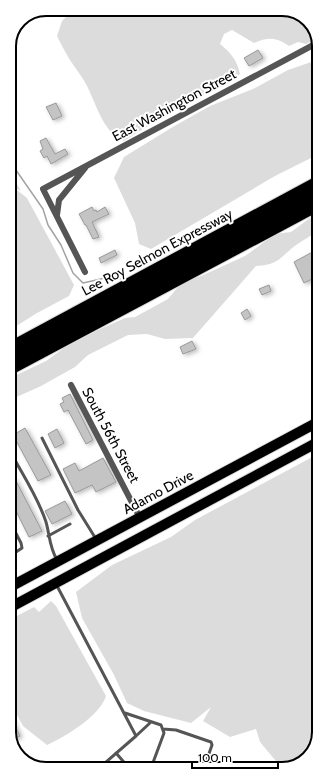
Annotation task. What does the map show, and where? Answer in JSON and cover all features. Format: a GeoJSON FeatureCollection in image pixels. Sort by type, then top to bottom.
{"type":"FeatureCollection","features":[{"type":"Feature","properties":{"kind":"highway","name":"Lee Roy Selmon Expressway"},"geometry":{"type":"LineString","coordinates":[[16,345],[312,185]]}},
{"type":"Feature","properties":{"kind":"highway"},"geometry":{"type":"LineString","coordinates":[[16,356],[312,197]]}},
{"type":"Feature","properties":{"kind":"highway"},"geometry":{"type":"LineString","coordinates":[[16,366],[312,208]]}},
{"type":"Feature","properties":{"kind":"main road","name":"Adamo Drive"},"geometry":{"type":"LineString","coordinates":[[16,584],[312,425]]}},
{"type":"Feature","properties":{"kind":"main road"},"geometry":{"type":"LineString","coordinates":[[16,604],[312,445]]}},
{"type":"Feature","properties":{"kind":"main road"},"geometry":{"type":"LineString","coordinates":[[166,504],[174,519]]}},
{"type":"Feature","properties":{"kind":"main road"},"geometry":{"type":"LineString","coordinates":[[48,568],[55,583]]}},
{"type":"Feature","properties":{"kind":"street","name":"East Washington Street"},"geometry":{"type":"LineString","coordinates":[[57,215],[43,189],[312,46]]}},
{"type":"Feature","properties":{"kind":"street"},"geometry":{"type":"LineString","coordinates":[[85,272],[57,215],[59,200],[87,165]]}},
{"type":"Feature","properties":{"kind":"street","name":"South 56th Street"},"geometry":{"type":"LineString","coordinates":[[71,385],[140,518]]}},
{"type":"Feature","properties":{"kind":"lane"},"geometry":{"type":"LineString","coordinates":[[42,438],[78,510],[97,541]]}},
{"type":"Feature","properties":{"kind":"lane"},"geometry":{"type":"LineString","coordinates":[[16,462],[46,522],[50,548],[58,562]]}},
{"type":"Feature","properties":{"kind":"lane"},"geometry":{"type":"LineString","coordinates":[[48,536],[70,524]]}},
{"type":"Feature","properties":{"kind":"lane"},"geometry":{"type":"LineString","coordinates":[[16,532],[22,543],[22,548],[16,552]]}},
{"type":"Feature","properties":{"kind":"lane"},"geometry":{"type":"LineString","coordinates":[[55,583],[136,736]]}},
{"type":"Feature","properties":{"kind":"lane"},"geometry":{"type":"LineString","coordinates":[[125,713],[161,725],[164,733],[154,762]]}},
{"type":"Feature","properties":{"kind":"lane"},"geometry":{"type":"LineString","coordinates":[[105,762],[151,722]]}},
{"type":"Feature","properties":{"kind":"lane"},"geometry":{"type":"LineString","coordinates":[[163,729],[176,730],[211,742],[212,745],[206,762]]}},
{"type":"Feature","properties":{"kind":"lane"},"geometry":{"type":"LineString","coordinates":[[116,753],[124,762]]}},
{"type":"Feature","properties":{"kind":"shaded area"},"geometry":{"type":"Polygon","coordinates":[[[67,16],[284,16],[294,18],[300,22],[308,31],[312,41],[306,44],[298,42],[289,46],[272,39],[254,43],[232,30],[224,34],[220,44],[233,57],[240,74],[227,84],[181,105],[124,141],[117,137],[105,124],[86,84],[68,57],[57,36],[62,21],[67,16]]]}},
{"type":"Feature","properties":{"kind":"shaded area"},"geometry":{"type":"Polygon","coordinates":[[[312,62],[312,158],[275,176],[151,249],[139,244],[135,223],[114,178],[124,157],[210,106],[253,89],[288,70],[312,62]]]}},
{"type":"Feature","properties":{"kind":"shaded area"},"geometry":{"type":"Polygon","coordinates":[[[16,182],[21,191],[16,188],[16,182]]]}},
{"type":"Feature","properties":{"kind":"shaded area"},"geometry":{"type":"Polygon","coordinates":[[[16,189],[27,198],[74,285],[69,296],[16,326],[16,189]]]}},
{"type":"Feature","properties":{"kind":"shaded area"},"geometry":{"type":"Polygon","coordinates":[[[312,216],[312,235],[296,245],[279,260],[270,264],[256,266],[193,338],[165,339],[147,334],[128,335],[88,355],[75,367],[41,386],[16,397],[16,375],[46,361],[64,348],[96,331],[125,318],[135,317],[168,299],[183,281],[201,276],[245,256],[275,234],[291,232],[312,216]]]}},
{"type":"Feature","properties":{"kind":"shaded area"},"geometry":{"type":"Polygon","coordinates":[[[312,457],[312,732],[307,749],[297,758],[286,762],[277,762],[260,742],[256,729],[230,737],[203,721],[211,707],[191,723],[144,711],[127,703],[114,675],[82,618],[76,592],[112,565],[171,537],[195,520],[312,457]]]}},
{"type":"Feature","properties":{"kind":"shaded area"},"geometry":{"type":"Polygon","coordinates":[[[51,601],[56,606],[106,696],[96,711],[81,725],[47,745],[23,726],[16,713],[16,616],[34,607],[39,612],[51,601]]]}},
{"type":"Feature","properties":{"kind":"building"},"geometry":{"type":"Polygon","coordinates":[[[258,50],[263,58],[249,66],[244,58],[258,50]]]}},
{"type":"Feature","properties":{"kind":"building"},"geometry":{"type":"Polygon","coordinates":[[[56,103],[62,116],[53,120],[46,107],[56,103]]]}},
{"type":"Feature","properties":{"kind":"building"},"geometry":{"type":"Polygon","coordinates":[[[46,138],[55,154],[65,149],[68,154],[51,164],[47,156],[44,158],[40,151],[43,149],[40,141],[46,138]]]}},
{"type":"Feature","properties":{"kind":"building"},"geometry":{"type":"Polygon","coordinates":[[[92,207],[94,211],[96,210],[97,212],[105,207],[109,214],[92,222],[99,237],[93,239],[79,214],[92,207]]]}},
{"type":"Feature","properties":{"kind":"building"},"geometry":{"type":"Polygon","coordinates":[[[115,250],[117,255],[101,263],[99,258],[115,250]]]}},
{"type":"Feature","properties":{"kind":"building"},"geometry":{"type":"Polygon","coordinates":[[[312,252],[312,279],[304,283],[294,262],[312,252]]]}},
{"type":"Feature","properties":{"kind":"building"},"geometry":{"type":"Polygon","coordinates":[[[269,285],[271,291],[262,295],[259,289],[269,285]]]}},
{"type":"Feature","properties":{"kind":"building"},"geometry":{"type":"Polygon","coordinates":[[[247,309],[251,316],[245,320],[241,313],[247,309]]]}},
{"type":"Feature","properties":{"kind":"building"},"geometry":{"type":"Polygon","coordinates":[[[192,341],[196,349],[183,354],[180,347],[192,341]]]}},
{"type":"Feature","properties":{"kind":"building"},"geometry":{"type":"Polygon","coordinates":[[[70,394],[93,440],[86,444],[68,410],[64,412],[60,404],[64,402],[62,398],[70,394]]]}},
{"type":"Feature","properties":{"kind":"building"},"geometry":{"type":"Polygon","coordinates":[[[25,428],[51,475],[38,481],[16,441],[16,433],[25,428]]]}},
{"type":"Feature","properties":{"kind":"building"},"geometry":{"type":"Polygon","coordinates":[[[57,429],[64,443],[55,448],[48,434],[57,429]]]}},
{"type":"Feature","properties":{"kind":"building"},"geometry":{"type":"Polygon","coordinates":[[[103,458],[116,482],[96,492],[92,485],[75,493],[63,469],[75,463],[79,471],[103,458]]]}},
{"type":"Feature","properties":{"kind":"building"},"geometry":{"type":"Polygon","coordinates":[[[16,481],[42,531],[29,537],[16,511],[16,481]]]}},
{"type":"Feature","properties":{"kind":"building"},"geometry":{"type":"Polygon","coordinates":[[[65,501],[72,514],[52,524],[45,511],[65,501]]]}},
{"type":"Feature","properties":{"kind":"building"},"geometry":{"type":"Polygon","coordinates":[[[16,728],[20,736],[17,737],[16,728]]]}},
{"type":"Feature","properties":{"kind":"waterway"},"geometry":{"type":"LineString","coordinates":[[16,170],[43,209],[48,225],[61,245],[73,273],[83,283],[114,276],[120,279]]}}]}
